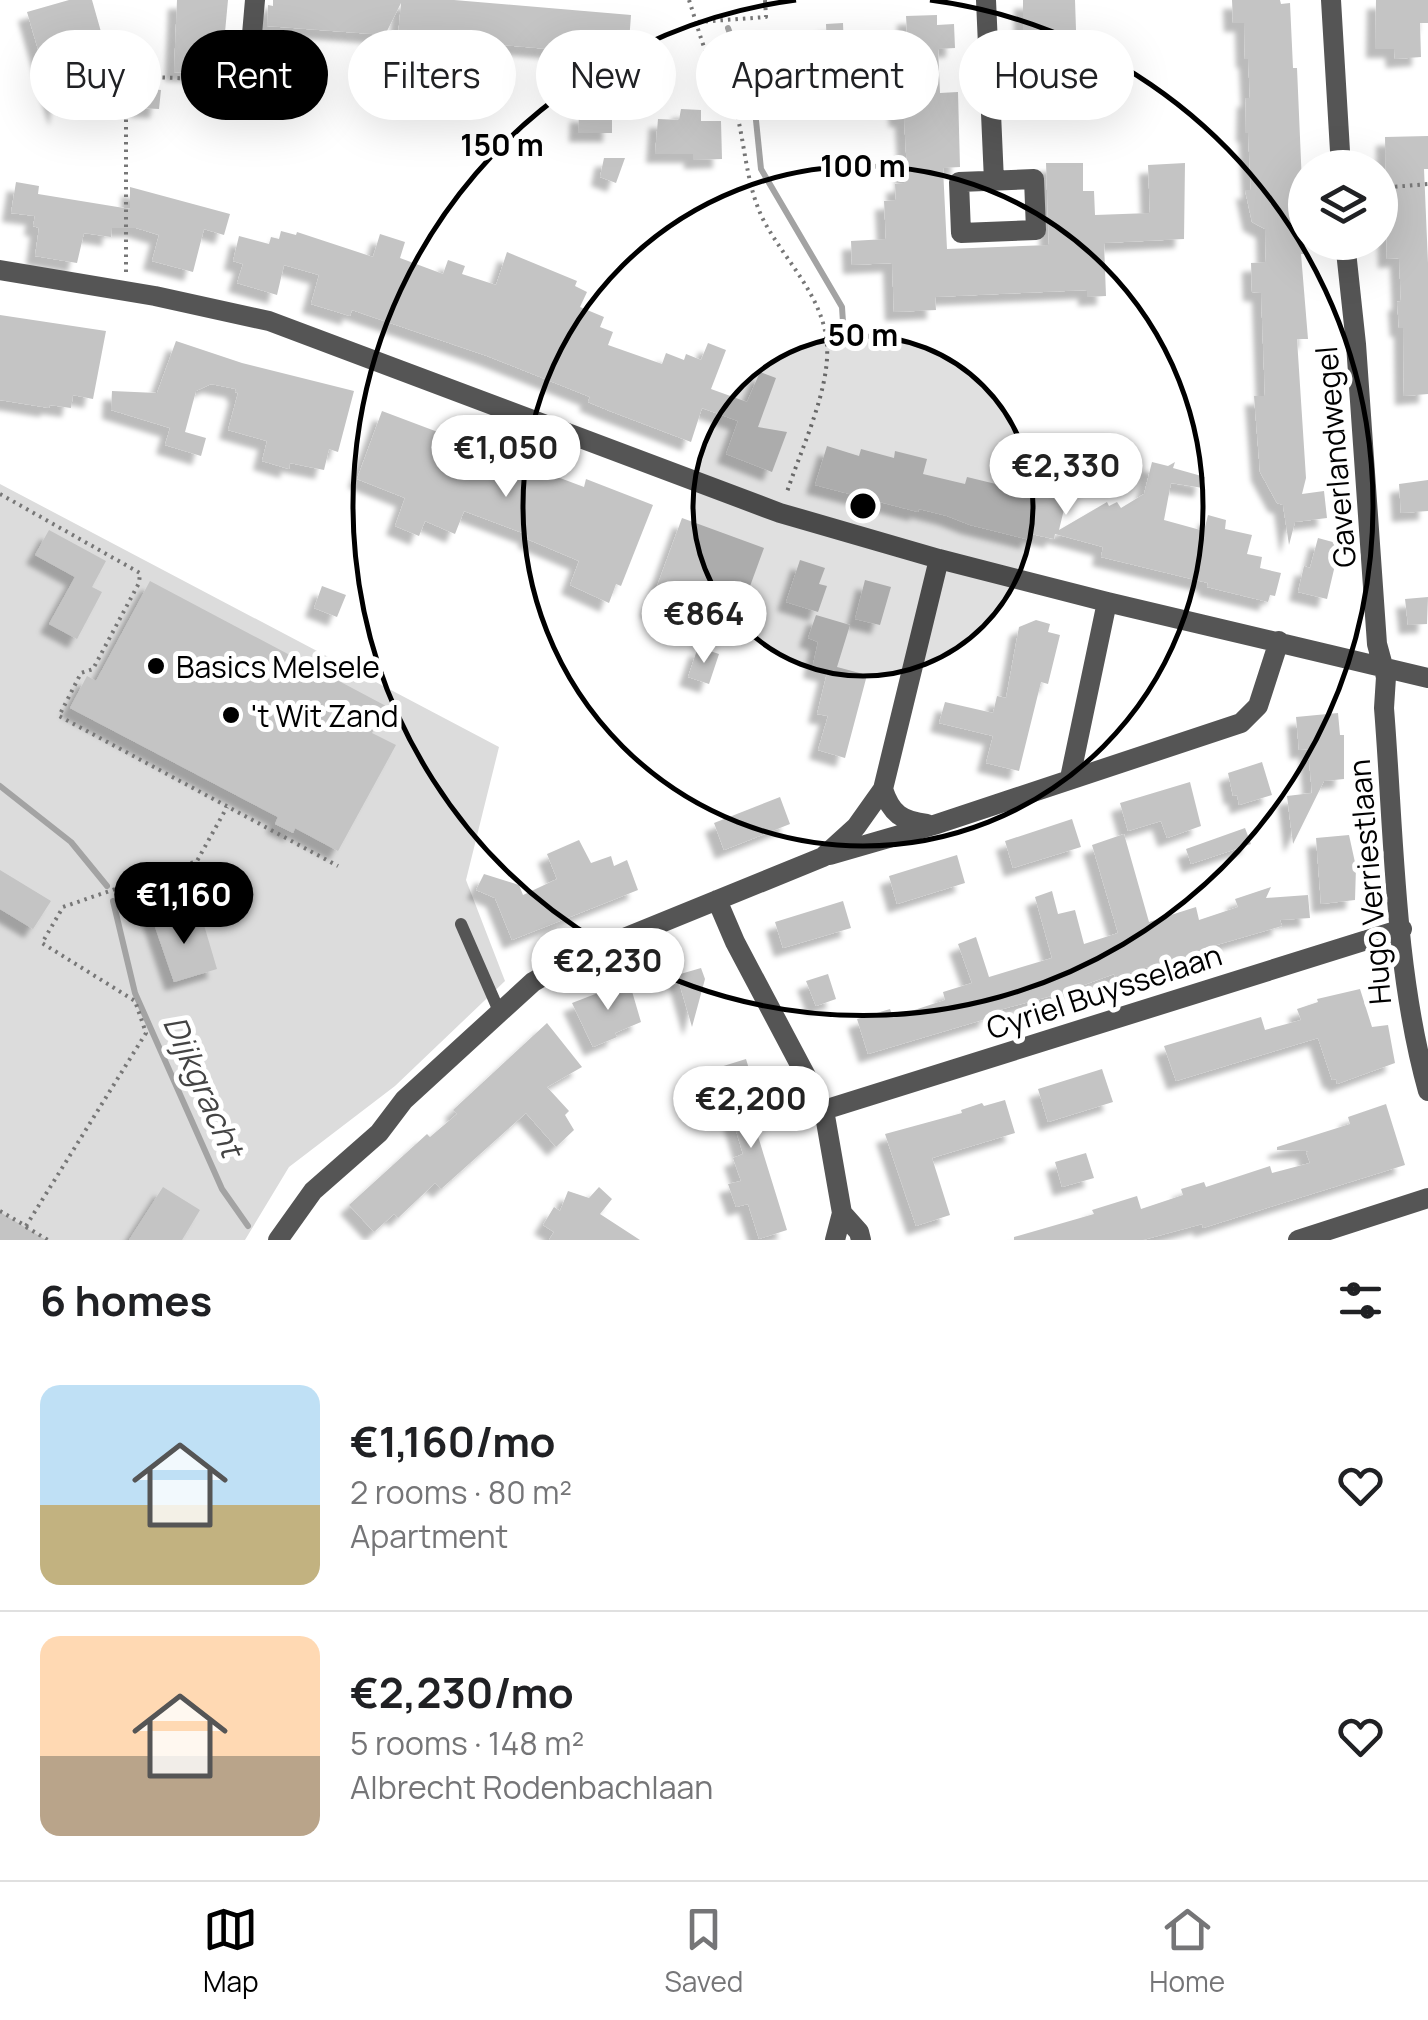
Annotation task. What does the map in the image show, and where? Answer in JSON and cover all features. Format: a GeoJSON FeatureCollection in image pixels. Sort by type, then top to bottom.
{"type":"FeatureCollection","features":[{"type":"Feature","properties":{"kind":"street"},"geometry":{"type":"LineString","coordinates":[[252,30],[255,0]]}},
{"type":"Feature","properties":{"kind":"street"},"geometry":{"type":"LineString","coordinates":[[986,0],[994,181]]}},
{"type":"Feature","properties":{"kind":"street"},"geometry":{"type":"LineString","coordinates":[[1331,0],[1340,150]]}},
{"type":"Feature","properties":{"kind":"street"},"geometry":{"type":"LineString","coordinates":[[1034,179],[1036,230],[961,233],[960,182],[994,181],[1034,179]]}},
{"type":"Feature","properties":{"kind":"street","name":"Gaverlandwegel"},"geometry":{"type":"LineString","coordinates":[[1347,260],[1377,644],[1384,666]]}},
{"type":"Feature","properties":{"kind":"street"},"geometry":{"type":"LineString","coordinates":[[0,270],[269,321],[780,513],[1107,602],[1428,678]]}},
{"type":"Feature","properties":{"kind":"street"},"geometry":{"type":"LineString","coordinates":[[824,856],[856,827],[883,789],[939,559]]}},
{"type":"Feature","properties":{"kind":"street"},"geometry":{"type":"LineString","coordinates":[[1070,778],[1107,602]]}},
{"type":"Feature","properties":{"kind":"street"},"geometry":{"type":"LineString","coordinates":[[278,1240],[313,1191],[378,1132],[404,1100],[534,982],[575,958],[824,856],[934,825],[1241,722],[1258,706],[1280,641]]}},
{"type":"Feature","properties":{"kind":"street","name":"Hugo Verriestlaan"},"geometry":{"type":"LineString","coordinates":[[1384,666],[1384,708],[1413,1036],[1428,1090]]}},
{"type":"Feature","properties":{"kind":"street"},"geometry":{"type":"LineString","coordinates":[[883,789],[892,812],[910,822],[934,825]]}},
{"type":"Feature","properties":{"kind":"street"},"geometry":{"type":"LineString","coordinates":[[716,900],[824,1110],[842,1212],[835,1240]]}},
{"type":"Feature","properties":{"kind":"street","name":"Cyriel Buysselaan"},"geometry":{"type":"LineString","coordinates":[[824,1110],[1402,929]]}},
{"type":"Feature","properties":{"kind":"street"},"geometry":{"type":"LineString","coordinates":[[1298,1240],[1428,1198]]}},
{"type":"Feature","properties":{"kind":"street"},"geometry":{"type":"LineString","coordinates":[[842,1212],[862,1240]]}},
{"type":"Feature","properties":{"kind":"lane"},"geometry":{"type":"LineString","coordinates":[[461,924],[499,1011]]}},
{"type":"Feature","properties":{"kind":"path"},"geometry":{"type":"LineString","coordinates":[[689,0],[716,74],[730,92],[739,119],[745,164],[764,221],[814,299],[827,341],[827,371],[780,513]]}},
{"type":"Feature","properties":{"kind":"path"},"geometry":{"type":"LineString","coordinates":[[696,22],[766,17],[765,0]]}},
{"type":"Feature","properties":{"kind":"path"},"geometry":{"type":"LineString","coordinates":[[126,292],[126,76],[181,78]]}},
{"type":"Feature","properties":{"kind":"path"},"geometry":{"type":"LineString","coordinates":[[1398,186],[1428,184]]}},
{"type":"Feature","properties":{"kind":"path"},"geometry":{"type":"LineString","coordinates":[[0,494],[140,573],[139,583],[93,669],[81,673],[59,716],[338,866]]}},
{"type":"Feature","properties":{"kind":"path"},"geometry":{"type":"LineString","coordinates":[[26,1226],[146,1032],[135,1001],[42,943],[63,906],[197,860],[227,807]]}},
{"type":"Feature","properties":{"kind":"path"},"geometry":{"type":"LineString","coordinates":[[0,1210],[48,1240]]}},
{"type":"Feature","properties":{"kind":"shaded area"},"geometry":{"type":"Polygon","coordinates":[[[0,484],[499,747],[466,880],[505,981],[395,1086],[289,1167],[245,1240],[0,1240],[0,484]]]}},
{"type":"Feature","properties":{"kind":"building"},"geometry":{"type":"Polygon","coordinates":[[[69,0],[92,0],[100,30],[32,30],[27,12],[69,0]]]}},
{"type":"Feature","properties":{"kind":"building"},"geometry":{"type":"Polygon","coordinates":[[[177,0],[228,0],[225,30],[181,30],[181,72],[174,72],[177,0]]]}},
{"type":"Feature","properties":{"kind":"building"},"geometry":{"type":"Polygon","coordinates":[[[273,0],[454,0],[631,15],[630,30],[536,30],[536,48],[516,46],[516,30],[399,30],[401,3],[388,30],[348,32],[267,26],[268,5],[273,6],[273,0]]]}},
{"type":"Feature","properties":{"kind":"building"},"geometry":{"type":"Polygon","coordinates":[[[1023,0],[1075,0],[1076,30],[1023,30],[1023,0]]]}},
{"type":"Feature","properties":{"kind":"building"},"geometry":{"type":"Polygon","coordinates":[[[1232,0],[1290,3],[1301,150],[1288,150],[1288,260],[1301,260],[1308,339],[1297,339],[1306,478],[1302,494],[1324,491],[1327,518],[1295,522],[1289,545],[1283,505],[1277,503],[1260,472],[1254,396],[1265,396],[1261,293],[1252,292],[1251,263],[1266,262],[1265,229],[1252,222],[1245,190],[1251,190],[1245,133],[1246,98],[1250,98],[1248,59],[1244,23],[1233,23],[1232,0]]]}},
{"type":"Feature","properties":{"kind":"building"},"geometry":{"type":"Polygon","coordinates":[[[1376,0],[1428,0],[1428,23],[1420,23],[1421,57],[1395,59],[1394,49],[1375,49],[1376,0]]]}},
{"type":"Feature","properties":{"kind":"building"},"geometry":{"type":"Polygon","coordinates":[[[937,15],[937,25],[954,24],[955,48],[939,49],[939,30],[907,30],[906,16],[937,15]]]}},
{"type":"Feature","properties":{"kind":"building"},"geometry":{"type":"Polygon","coordinates":[[[843,23],[843,30],[826,30],[826,24],[843,23]]]}},
{"type":"Feature","properties":{"kind":"building"},"geometry":{"type":"Polygon","coordinates":[[[939,71],[940,93],[958,92],[960,167],[943,168],[947,249],[1049,245],[1046,163],[1083,163],[1083,191],[1094,191],[1095,215],[1150,213],[1148,165],[1185,163],[1184,239],[1104,243],[1106,296],[1087,297],[1087,290],[935,297],[936,310],[894,312],[892,263],[852,265],[851,241],[886,239],[884,201],[896,200],[895,184],[904,183],[904,120],[939,120],[939,71]]]}},
{"type":"Feature","properties":{"kind":"building"},"geometry":{"type":"Polygon","coordinates":[[[681,109],[696,110],[696,120],[721,121],[722,159],[693,160],[693,154],[655,154],[658,120],[679,120],[681,109]]]}},
{"type":"Feature","properties":{"kind":"building"},"geometry":{"type":"Polygon","coordinates":[[[579,120],[612,120],[612,133],[578,133],[579,120]]]}},
{"type":"Feature","properties":{"kind":"building"},"geometry":{"type":"Polygon","coordinates":[[[1428,136],[1428,169],[1424,169],[1428,394],[1404,396],[1403,328],[1399,328],[1397,302],[1401,301],[1398,150],[1385,150],[1385,137],[1428,136]]]}},
{"type":"Feature","properties":{"kind":"building"},"geometry":{"type":"Polygon","coordinates":[[[604,158],[625,158],[616,183],[600,177],[604,158]]]}},
{"type":"Feature","properties":{"kind":"building"},"geometry":{"type":"Polygon","coordinates":[[[16,182],[39,186],[38,194],[130,209],[130,187],[230,214],[224,235],[204,229],[193,272],[152,261],[159,235],[136,228],[112,228],[111,237],[84,233],[77,263],[35,256],[39,228],[33,226],[35,216],[11,213],[16,182]]]}},
{"type":"Feature","properties":{"kind":"building"},"geometry":{"type":"Polygon","coordinates":[[[281,231],[296,235],[297,232],[373,257],[380,234],[405,242],[400,258],[443,274],[448,260],[465,266],[462,274],[496,285],[507,252],[577,281],[575,286],[587,292],[580,307],[604,317],[600,327],[613,332],[608,345],[662,364],[666,353],[684,360],[686,354],[701,360],[708,343],[726,350],[711,389],[747,402],[760,372],[776,378],[758,427],[787,432],[772,472],[726,454],[738,421],[702,408],[691,442],[588,402],[590,397],[487,356],[352,310],[350,316],[311,304],[319,275],[284,265],[277,295],[237,283],[243,264],[233,261],[239,236],[269,244],[271,237],[279,239],[281,231]]]}},
{"type":"Feature","properties":{"kind":"building"},"geometry":{"type":"Polygon","coordinates":[[[0,315],[106,331],[93,399],[73,395],[71,408],[0,400],[0,315]]]}},
{"type":"Feature","properties":{"kind":"building"},"geometry":{"type":"Polygon","coordinates":[[[176,341],[242,363],[354,391],[338,452],[329,449],[324,470],[290,463],[289,469],[262,461],[267,441],[228,430],[236,389],[211,384],[196,391],[185,432],[206,438],[201,456],[165,445],[170,428],[111,410],[112,391],[157,393],[176,341]]]}},
{"type":"Feature","properties":{"kind":"building"},"geometry":{"type":"Polygon","coordinates":[[[382,411],[584,487],[586,479],[653,505],[621,586],[616,584],[609,603],[570,585],[579,561],[527,539],[528,535],[464,511],[455,534],[425,521],[419,536],[395,526],[405,498],[357,479],[382,411]]]}},
{"type":"Feature","properties":{"kind":"building"},"geometry":{"type":"Polygon","coordinates":[[[827,446],[859,456],[861,449],[894,458],[895,451],[927,459],[923,474],[965,484],[967,477],[1066,501],[1059,530],[1107,502],[1109,506],[1117,502],[1121,508],[1144,494],[1152,462],[1168,466],[1175,462],[1173,468],[1205,477],[1203,488],[1171,483],[1164,520],[1204,531],[1208,515],[1226,520],[1225,529],[1252,535],[1247,554],[1262,557],[1260,568],[1281,573],[1275,596],[1270,595],[1268,602],[1207,587],[1208,583],[1101,557],[1103,547],[1055,534],[1054,539],[1031,534],[1030,540],[815,485],[827,446]]]}},
{"type":"Feature","properties":{"kind":"building"},"geometry":{"type":"Polygon","coordinates":[[[1428,480],[1428,511],[1401,513],[1399,484],[1428,480]]]}},
{"type":"Feature","properties":{"kind":"building"},"geometry":{"type":"Polygon","coordinates":[[[682,518],[764,548],[742,608],[692,594],[687,607],[674,603],[668,616],[649,608],[682,518]]]}},
{"type":"Feature","properties":{"kind":"building"},"geometry":{"type":"Polygon","coordinates":[[[49,530],[106,561],[92,587],[102,592],[77,639],[49,624],[75,577],[35,555],[49,530]]]}},
{"type":"Feature","properties":{"kind":"building"},"geometry":{"type":"Polygon","coordinates":[[[1318,538],[1340,544],[1327,599],[1298,592],[1304,566],[1310,568],[1318,538]]]}},
{"type":"Feature","properties":{"kind":"building"},"geometry":{"type":"Polygon","coordinates":[[[800,560],[825,568],[819,584],[827,586],[818,612],[786,602],[800,560]]]}},
{"type":"Feature","properties":{"kind":"building"},"geometry":{"type":"Polygon","coordinates":[[[865,580],[891,587],[880,625],[855,619],[865,580]]]}},
{"type":"Feature","properties":{"kind":"building","name":"'t Wit Zand"},"geometry":{"type":"Polygon","coordinates":[[[150,581],[386,706],[372,733],[396,745],[338,851],[295,828],[293,833],[275,824],[278,817],[70,708],[87,676],[96,681],[150,581]]]}},
{"type":"Feature","properties":{"kind":"building"},"geometry":{"type":"Polygon","coordinates":[[[322,586],[346,595],[337,617],[314,608],[322,586]]]}},
{"type":"Feature","properties":{"kind":"building"},"geometry":{"type":"Polygon","coordinates":[[[1428,597],[1427,624],[1408,625],[1405,599],[1428,597]]]}},
{"type":"Feature","properties":{"kind":"building"},"geometry":{"type":"Polygon","coordinates":[[[816,615],[850,625],[837,667],[867,675],[845,758],[818,750],[828,716],[817,714],[827,673],[812,669],[818,642],[808,638],[816,615]]]}},
{"type":"Feature","properties":{"kind":"building"},"geometry":{"type":"Polygon","coordinates":[[[1036,620],[1050,624],[1048,632],[1060,635],[1048,684],[1041,682],[1019,771],[986,763],[993,736],[939,723],[945,702],[993,713],[997,696],[1006,698],[1019,627],[1036,620]]]}},
{"type":"Feature","properties":{"kind":"building"},"geometry":{"type":"Polygon","coordinates":[[[698,647],[719,654],[709,684],[688,677],[698,647]]]}},
{"type":"Feature","properties":{"kind":"building"},"geometry":{"type":"Polygon","coordinates":[[[1338,713],[1340,735],[1344,735],[1344,779],[1324,781],[1293,844],[1287,796],[1312,793],[1308,749],[1299,750],[1296,717],[1338,713]]]}},
{"type":"Feature","properties":{"kind":"building"},"geometry":{"type":"Polygon","coordinates":[[[1262,762],[1272,795],[1239,805],[1228,773],[1262,762]]]}},
{"type":"Feature","properties":{"kind":"building"},"geometry":{"type":"Polygon","coordinates":[[[1190,782],[1201,826],[1167,838],[1161,821],[1128,831],[1120,803],[1190,782]]]}},
{"type":"Feature","properties":{"kind":"building"},"geometry":{"type":"Polygon","coordinates":[[[780,797],[790,824],[724,850],[714,823],[780,797]]]}},
{"type":"Feature","properties":{"kind":"building"},"geometry":{"type":"Polygon","coordinates":[[[1072,819],[1081,847],[1013,868],[1005,841],[1072,819]]]}},
{"type":"Feature","properties":{"kind":"building"},"geometry":{"type":"Polygon","coordinates":[[[1245,828],[1251,844],[1191,864],[1186,849],[1245,828]]]}},
{"type":"Feature","properties":{"kind":"building"},"geometry":{"type":"Polygon","coordinates":[[[1124,834],[1149,922],[1196,907],[1199,920],[1238,907],[1235,899],[1271,887],[1266,898],[1308,895],[1310,918],[1280,920],[1282,926],[1213,946],[1195,959],[1182,956],[1115,978],[1114,974],[988,1013],[989,1018],[868,1054],[857,1019],[890,1009],[893,1017],[945,1000],[943,992],[972,983],[958,944],[976,937],[989,977],[1052,958],[1035,897],[1052,891],[1058,914],[1075,910],[1084,944],[1118,933],[1092,845],[1124,834]]]}},
{"type":"Feature","properties":{"kind":"building"},"geometry":{"type":"Polygon","coordinates":[[[1349,835],[1356,867],[1355,900],[1321,904],[1316,838],[1349,835]]]}},
{"type":"Feature","properties":{"kind":"building"},"geometry":{"type":"Polygon","coordinates":[[[579,840],[591,863],[611,856],[614,866],[627,860],[638,890],[512,940],[495,898],[476,890],[484,874],[519,885],[523,895],[557,879],[547,854],[579,840]]]}},
{"type":"Feature","properties":{"kind":"building"},"geometry":{"type":"Polygon","coordinates":[[[957,855],[965,883],[897,904],[889,876],[957,855]]]}},
{"type":"Feature","properties":{"kind":"building"},"geometry":{"type":"Polygon","coordinates":[[[0,870],[51,901],[33,929],[0,909],[0,870]]]}},
{"type":"Feature","properties":{"kind":"building"},"geometry":{"type":"Polygon","coordinates":[[[843,901],[851,928],[783,948],[775,922],[843,901]]]}},
{"type":"Feature","properties":{"kind":"building"},"geometry":{"type":"Polygon","coordinates":[[[173,908],[179,932],[204,925],[217,969],[174,982],[151,915],[173,908]]]}},
{"type":"Feature","properties":{"kind":"building"},"geometry":{"type":"Polygon","coordinates":[[[701,968],[705,979],[692,1027],[677,975],[701,968]]]}},
{"type":"Feature","properties":{"kind":"building"},"geometry":{"type":"Polygon","coordinates":[[[828,974],[836,999],[816,1006],[806,981],[828,974]]]}},
{"type":"Feature","properties":{"kind":"building"},"geometry":{"type":"Polygon","coordinates":[[[629,981],[641,1022],[593,1047],[572,1003],[629,981]]]}},
{"type":"Feature","properties":{"kind":"building"},"geometry":{"type":"Polygon","coordinates":[[[1360,989],[1372,1027],[1388,1025],[1395,1063],[1337,1084],[1336,1079],[1332,1080],[1318,1038],[1176,1081],[1164,1046],[1261,1017],[1265,1030],[1301,1020],[1297,1009],[1318,1002],[1317,999],[1360,989]]]}},
{"type":"Feature","properties":{"kind":"building"},"geometry":{"type":"Polygon","coordinates":[[[547,1023],[582,1067],[547,1087],[569,1111],[565,1115],[574,1130],[556,1147],[526,1113],[441,1189],[435,1183],[398,1218],[394,1214],[374,1232],[349,1205],[427,1134],[430,1137],[457,1114],[453,1110],[547,1023]]]}},
{"type":"Feature","properties":{"kind":"building"},"geometry":{"type":"Polygon","coordinates":[[[746,1059],[767,1129],[757,1133],[787,1230],[759,1239],[748,1204],[736,1207],[728,1184],[741,1181],[733,1158],[743,1154],[717,1068],[746,1059]]]}},
{"type":"Feature","properties":{"kind":"building"},"geometry":{"type":"Polygon","coordinates":[[[1102,1069],[1113,1102],[1048,1122],[1038,1089],[1102,1069]]]}},
{"type":"Feature","properties":{"kind":"building"},"geometry":{"type":"Polygon","coordinates":[[[1005,1100],[1015,1133],[932,1158],[950,1215],[916,1226],[885,1134],[962,1113],[961,1110],[982,1103],[984,1106],[1005,1100]]]}},
{"type":"Feature","properties":{"kind":"building"},"geometry":{"type":"Polygon","coordinates":[[[1386,1104],[1405,1165],[1203,1228],[1202,1224],[1143,1240],[1014,1240],[1137,1196],[1141,1209],[1183,1195],[1181,1189],[1204,1182],[1206,1187],[1270,1166],[1272,1173],[1310,1163],[1306,1152],[1309,1151],[1277,1147],[1350,1124],[1348,1117],[1386,1104]]]}},
{"type":"Feature","properties":{"kind":"building"},"geometry":{"type":"Polygon","coordinates":[[[1086,1153],[1094,1178],[1062,1187],[1055,1162],[1086,1153]]]}},
{"type":"Feature","properties":{"kind":"building"},"geometry":{"type":"Polygon","coordinates":[[[163,1187],[200,1210],[182,1240],[129,1240],[163,1187]]]}},
{"type":"Feature","properties":{"kind":"building"},"geometry":{"type":"Polygon","coordinates":[[[599,1187],[612,1199],[600,1214],[640,1240],[549,1240],[554,1232],[543,1225],[554,1207],[560,1211],[568,1191],[589,1198],[599,1187]]]}},
{"type":"Feature","properties":{"kind":"building"},"geometry":{"type":"Polygon","coordinates":[[[0,1212],[46,1240],[0,1240],[0,1212]]]}},
{"type":"Feature","properties":{"kind":"waterway"},"geometry":{"type":"LineString","coordinates":[[728,28],[754,101],[761,169],[842,307],[844,338]]}},
{"type":"Feature","properties":{"kind":"waterway","name":"Dijkgracht"},"geometry":{"type":"LineString","coordinates":[[0,786],[71,842],[107,886]]}},
{"type":"Feature","properties":{"kind":"waterway","name":"Dijkgracht"},"geometry":{"type":"LineString","coordinates":[[113,901],[135,993],[222,1189],[248,1226]]}},
{"type":"Feature","properties":{"kind":"place","name":"Basics Melsele"},"geometry":{"type":"Point","coordinates":[156,666]}},
{"type":"Feature","properties":{"kind":"place","name":"'t Wit Zand"},"geometry":{"type":"Point","coordinates":[231,715]}}]}
